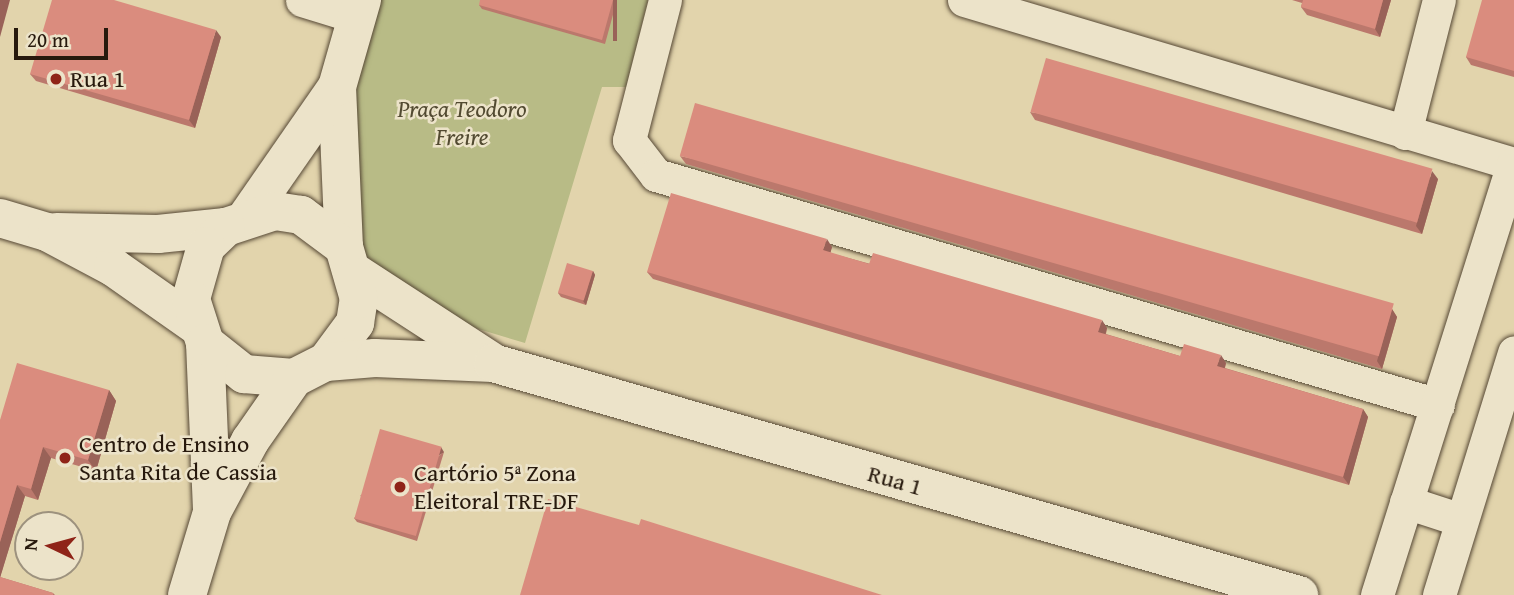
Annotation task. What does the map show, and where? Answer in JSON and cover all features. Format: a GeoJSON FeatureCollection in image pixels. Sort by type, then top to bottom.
{"type":"FeatureCollection","features":[{"type":"Feature","properties":{"kind":"street"},"geometry":{"type":"LineString","coordinates":[[212,512],[201,334],[194,271],[237,221],[337,87],[360,8],[302,0]]}},
{"type":"Feature","properties":{"kind":"street"},"geometry":{"type":"LineString","coordinates":[[664,0],[629,140],[656,175],[1438,405]]}},
{"type":"Feature","properties":{"kind":"street"},"geometry":{"type":"LineString","coordinates":[[964,0],[1012,7],[1405,133],[1514,164],[1502,239],[1438,405],[1377,595]]}},
{"type":"Feature","properties":{"kind":"street"},"geometry":{"type":"LineString","coordinates":[[1405,133],[1439,0]]}},
{"type":"Feature","properties":{"kind":"street"},"geometry":{"type":"LineString","coordinates":[[187,595],[212,512],[250,441],[310,370],[355,323],[337,87]]}},
{"type":"Feature","properties":{"kind":"street"},"geometry":{"type":"LineString","coordinates":[[47,232],[158,234],[237,221],[301,215],[351,261],[493,363]]}},
{"type":"Feature","properties":{"kind":"street"},"geometry":{"type":"LineString","coordinates":[[0,218],[47,232],[164,298],[244,374],[493,363]]}},
{"type":"Feature","properties":{"kind":"street"},"geometry":{"type":"LineString","coordinates":[[1439,595],[1461,520],[1503,423],[1514,352]]}},
{"type":"Feature","properties":{"kind":"street","name":"Rua 1"},"geometry":{"type":"LineString","coordinates":[[493,363],[1299,595]]}},
{"type":"Feature","properties":{"kind":"street"},"geometry":{"type":"LineString","coordinates":[[1406,502],[1461,520]]}},
{"type":"Feature","properties":{"kind":"green space","name":"Praça Teodoro Freire"},"geometry":{"type":"Polygon","coordinates":[[[370,0],[648,0],[626,87],[602,87],[525,343],[445,319],[407,298],[357,246],[342,182],[370,0]]]}},
{"type":"Feature","properties":{"kind":"building"},"geometry":{"type":"Polygon","coordinates":[[[52,0],[114,0],[216,30],[189,120],[30,74],[52,0]]]}},
{"type":"Feature","properties":{"kind":"building"},"geometry":{"type":"Polygon","coordinates":[[[480,0],[613,0],[602,40],[479,5],[480,0]]]}},
{"type":"Feature","properties":{"kind":"building"},"geometry":{"type":"Polygon","coordinates":[[[1303,0],[1383,0],[1375,29],[1301,7],[1303,0]]]}},
{"type":"Feature","properties":{"kind":"building"},"geometry":{"type":"Polygon","coordinates":[[[1482,0],[1514,0],[1514,71],[1466,57],[1482,0]]]}},
{"type":"Feature","properties":{"kind":"building"},"geometry":{"type":"Polygon","coordinates":[[[1046,58],[1432,169],[1417,223],[1031,112],[1046,58]]]}},
{"type":"Feature","properties":{"kind":"building"},"geometry":{"type":"Polygon","coordinates":[[[695,103],[1394,303],[1379,356],[680,156],[695,103]]]}},
{"type":"Feature","properties":{"kind":"building"},"geometry":{"type":"Polygon","coordinates":[[[671,193],[827,239],[823,250],[869,264],[873,253],[1102,320],[1098,332],[1180,356],[1184,344],[1221,355],[1217,366],[1363,409],[1343,477],[647,272],[671,193]]]}},
{"type":"Feature","properties":{"kind":"building"},"geometry":{"type":"Polygon","coordinates":[[[567,263],[593,271],[584,301],[558,293],[567,263]]]}},
{"type":"Feature","properties":{"kind":"building"},"geometry":{"type":"Polygon","coordinates":[[[17,363],[109,390],[88,460],[43,447],[31,489],[17,485],[0,542],[0,420],[17,363]]]}},
{"type":"Feature","properties":{"kind":"building","name":"Cartório 5ª Zona Eleitoral TRE-DF"},"geometry":{"type":"Polygon","coordinates":[[[380,429],[442,447],[416,536],[354,518],[380,429]]]}},
{"type":"Feature","properties":{"kind":"building"},"geometry":{"type":"Polygon","coordinates":[[[548,499],[639,525],[641,519],[882,595],[520,595],[548,499]]]}},
{"type":"Feature","properties":{"kind":"building"},"geometry":{"type":"Polygon","coordinates":[[[0,577],[53,593],[53,595],[0,595],[0,577]]]}},
{"type":"Feature","properties":{"kind":"place","name":"Rua 1"},"geometry":{"type":"Point","coordinates":[56,79]}},
{"type":"Feature","properties":{"kind":"place","name":"Centro de Ensino Santa Rita de Cassia"},"geometry":{"type":"Point","coordinates":[65,458]}},
{"type":"Feature","properties":{"kind":"place","name":"Cartório 5ª Zona Eleitoral TRE-DF"},"geometry":{"type":"Point","coordinates":[400,487]}}]}
